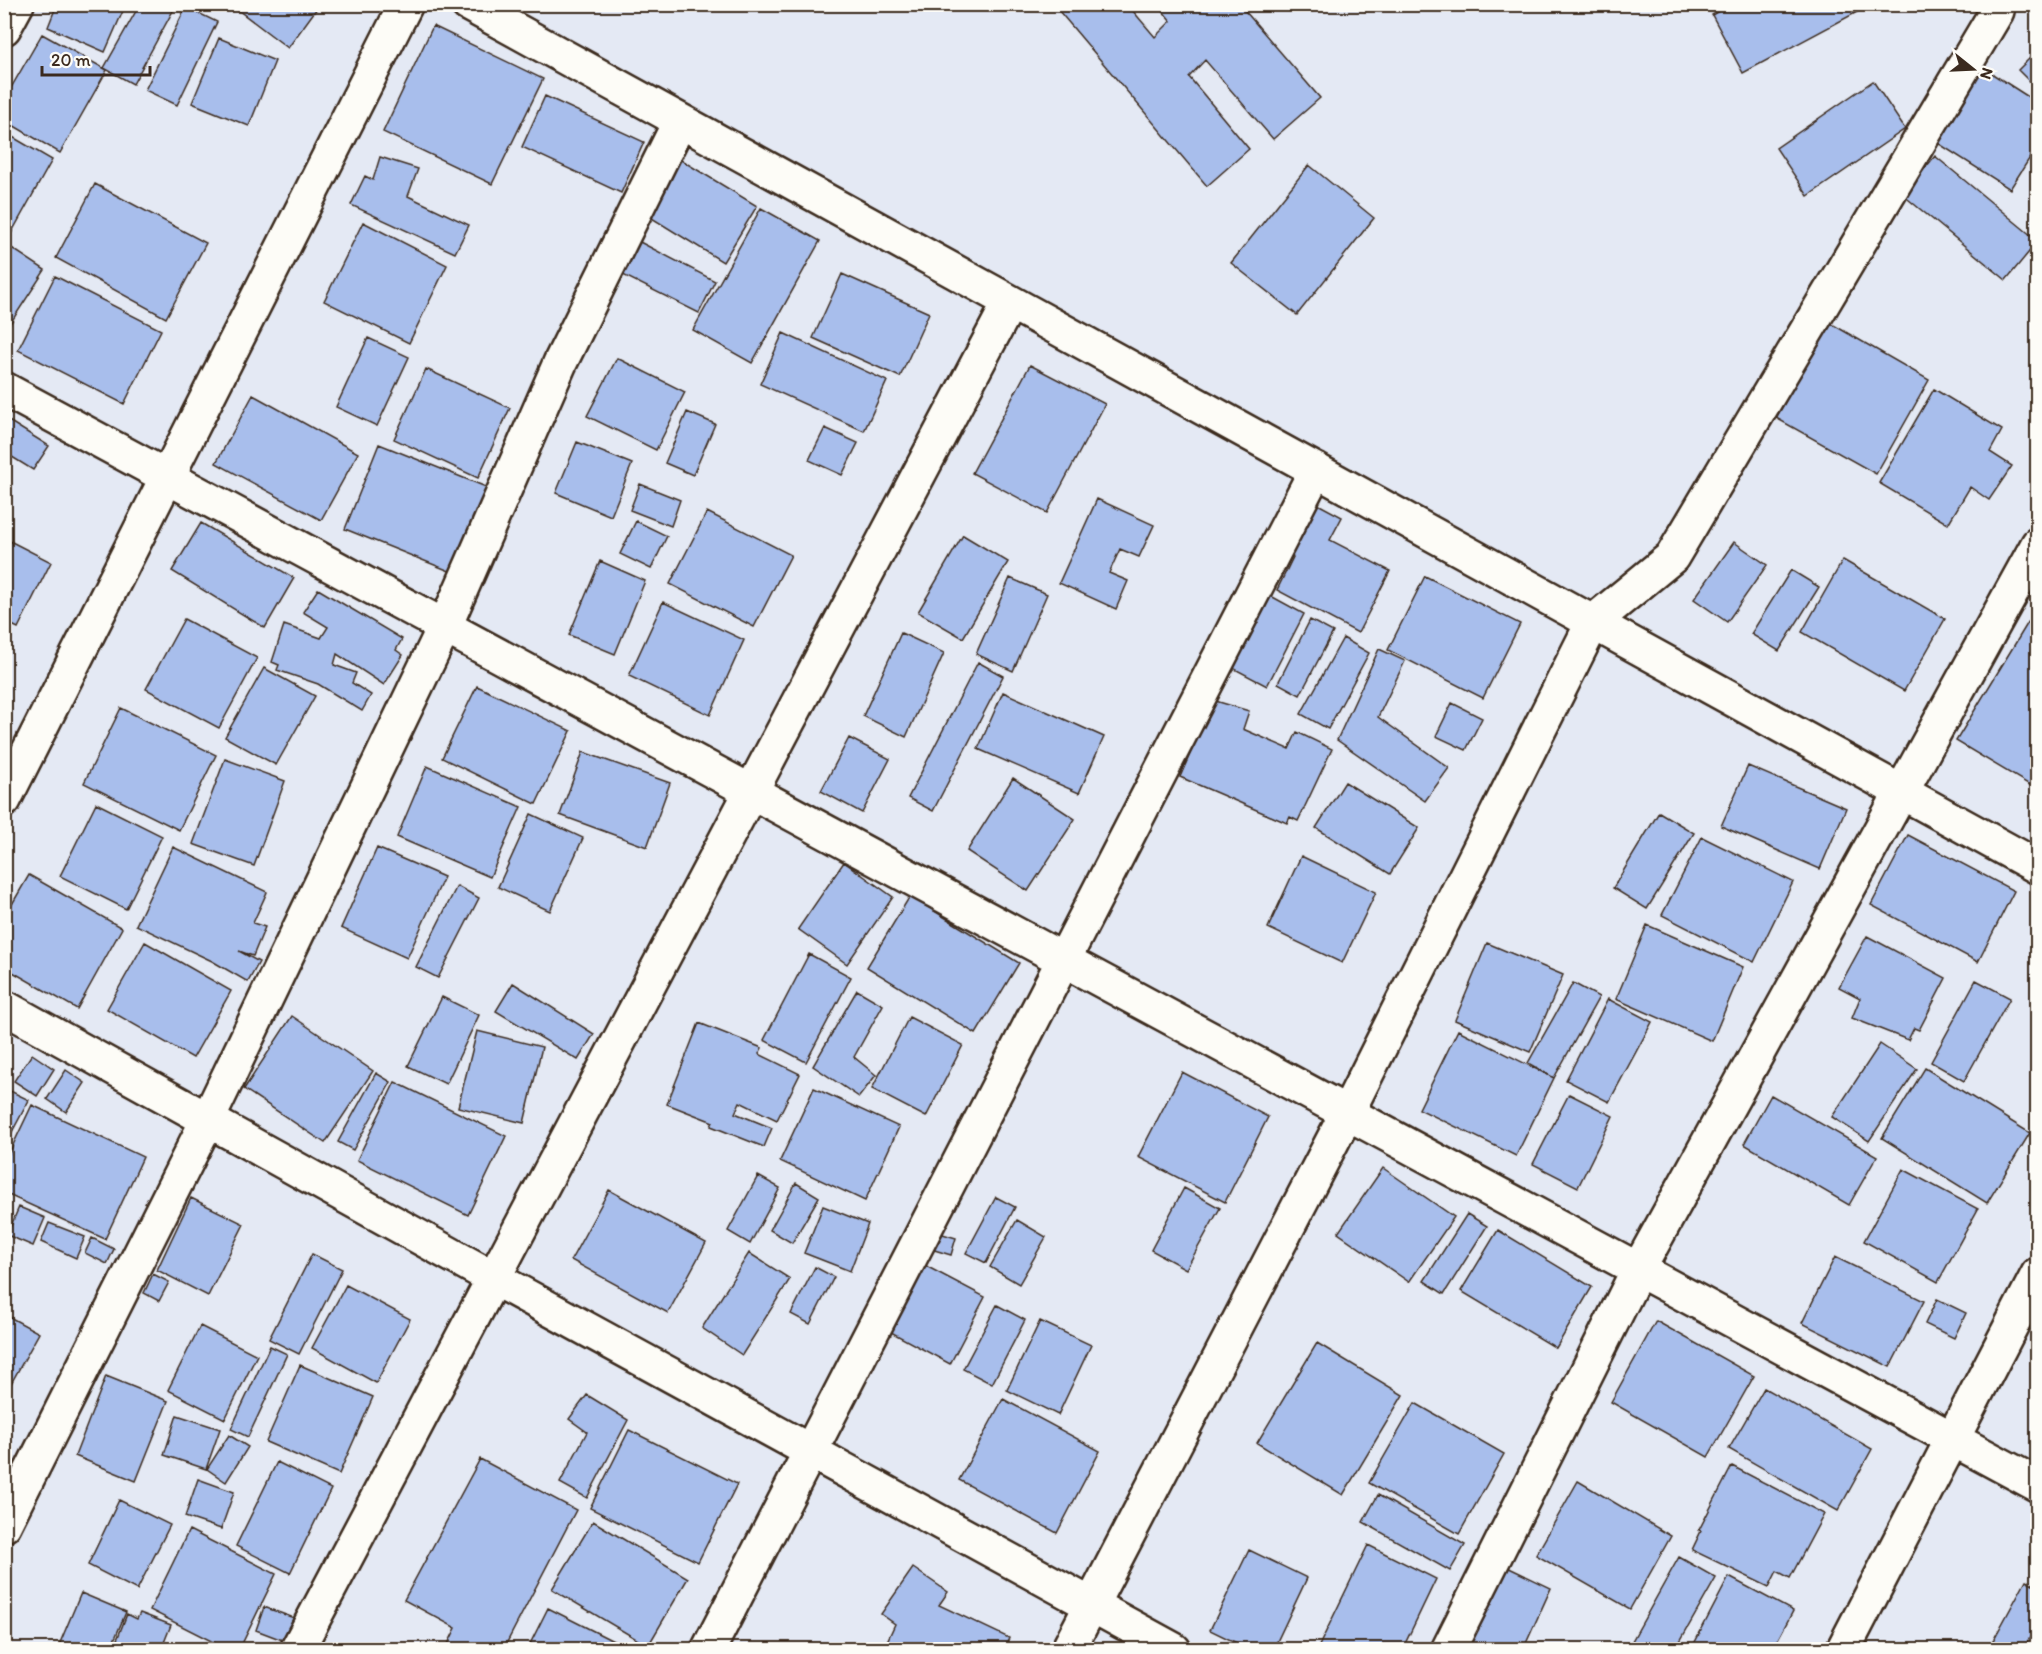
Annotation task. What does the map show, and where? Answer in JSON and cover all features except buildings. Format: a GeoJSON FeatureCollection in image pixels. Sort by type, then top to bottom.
{"type":"FeatureCollection","features":[{"type":"Feature","properties":{"kind":"street"},"geometry":{"type":"LineString","coordinates":[[4,28],[16,4]]}},
{"type":"Feature","properties":{"kind":"street"},"geometry":{"type":"LineString","coordinates":[[4,800],[405,4]]}},
{"type":"Feature","properties":{"kind":"street"},"geometry":{"type":"LineString","coordinates":[[468,4],[2037,867]]}},
{"type":"Feature","properties":{"kind":"street"},"geometry":{"type":"LineString","coordinates":[[1068,1650],[1347,1113],[1593,622],[1672,557],[1996,11]]}},
{"type":"Feature","properties":{"kind":"street"},"geometry":{"type":"LineString","coordinates":[[4,1525],[208,1119],[445,626],[560,363],[680,121]]}},
{"type":"Feature","properties":{"kind":"street"},"geometry":{"type":"LineString","coordinates":[[297,1650],[1010,302]]}},
{"type":"Feature","properties":{"kind":"street"},"geometry":{"type":"LineString","coordinates":[[4,388],[2037,1485]]}},
{"type":"Feature","properties":{"kind":"street"},"geometry":{"type":"LineString","coordinates":[[708,1650],[1316,470]]}},
{"type":"Feature","properties":{"kind":"street"},"geometry":{"type":"LineString","coordinates":[[1448,1650],[1638,1270],[2037,544]]}},
{"type":"Feature","properties":{"kind":"street"},"geometry":{"type":"LineString","coordinates":[[4,1007],[495,1279],[1174,1650]]}},
{"type":"Feature","properties":{"kind":"street"},"geometry":{"type":"LineString","coordinates":[[1843,1650],[2037,1274]]}}]}
